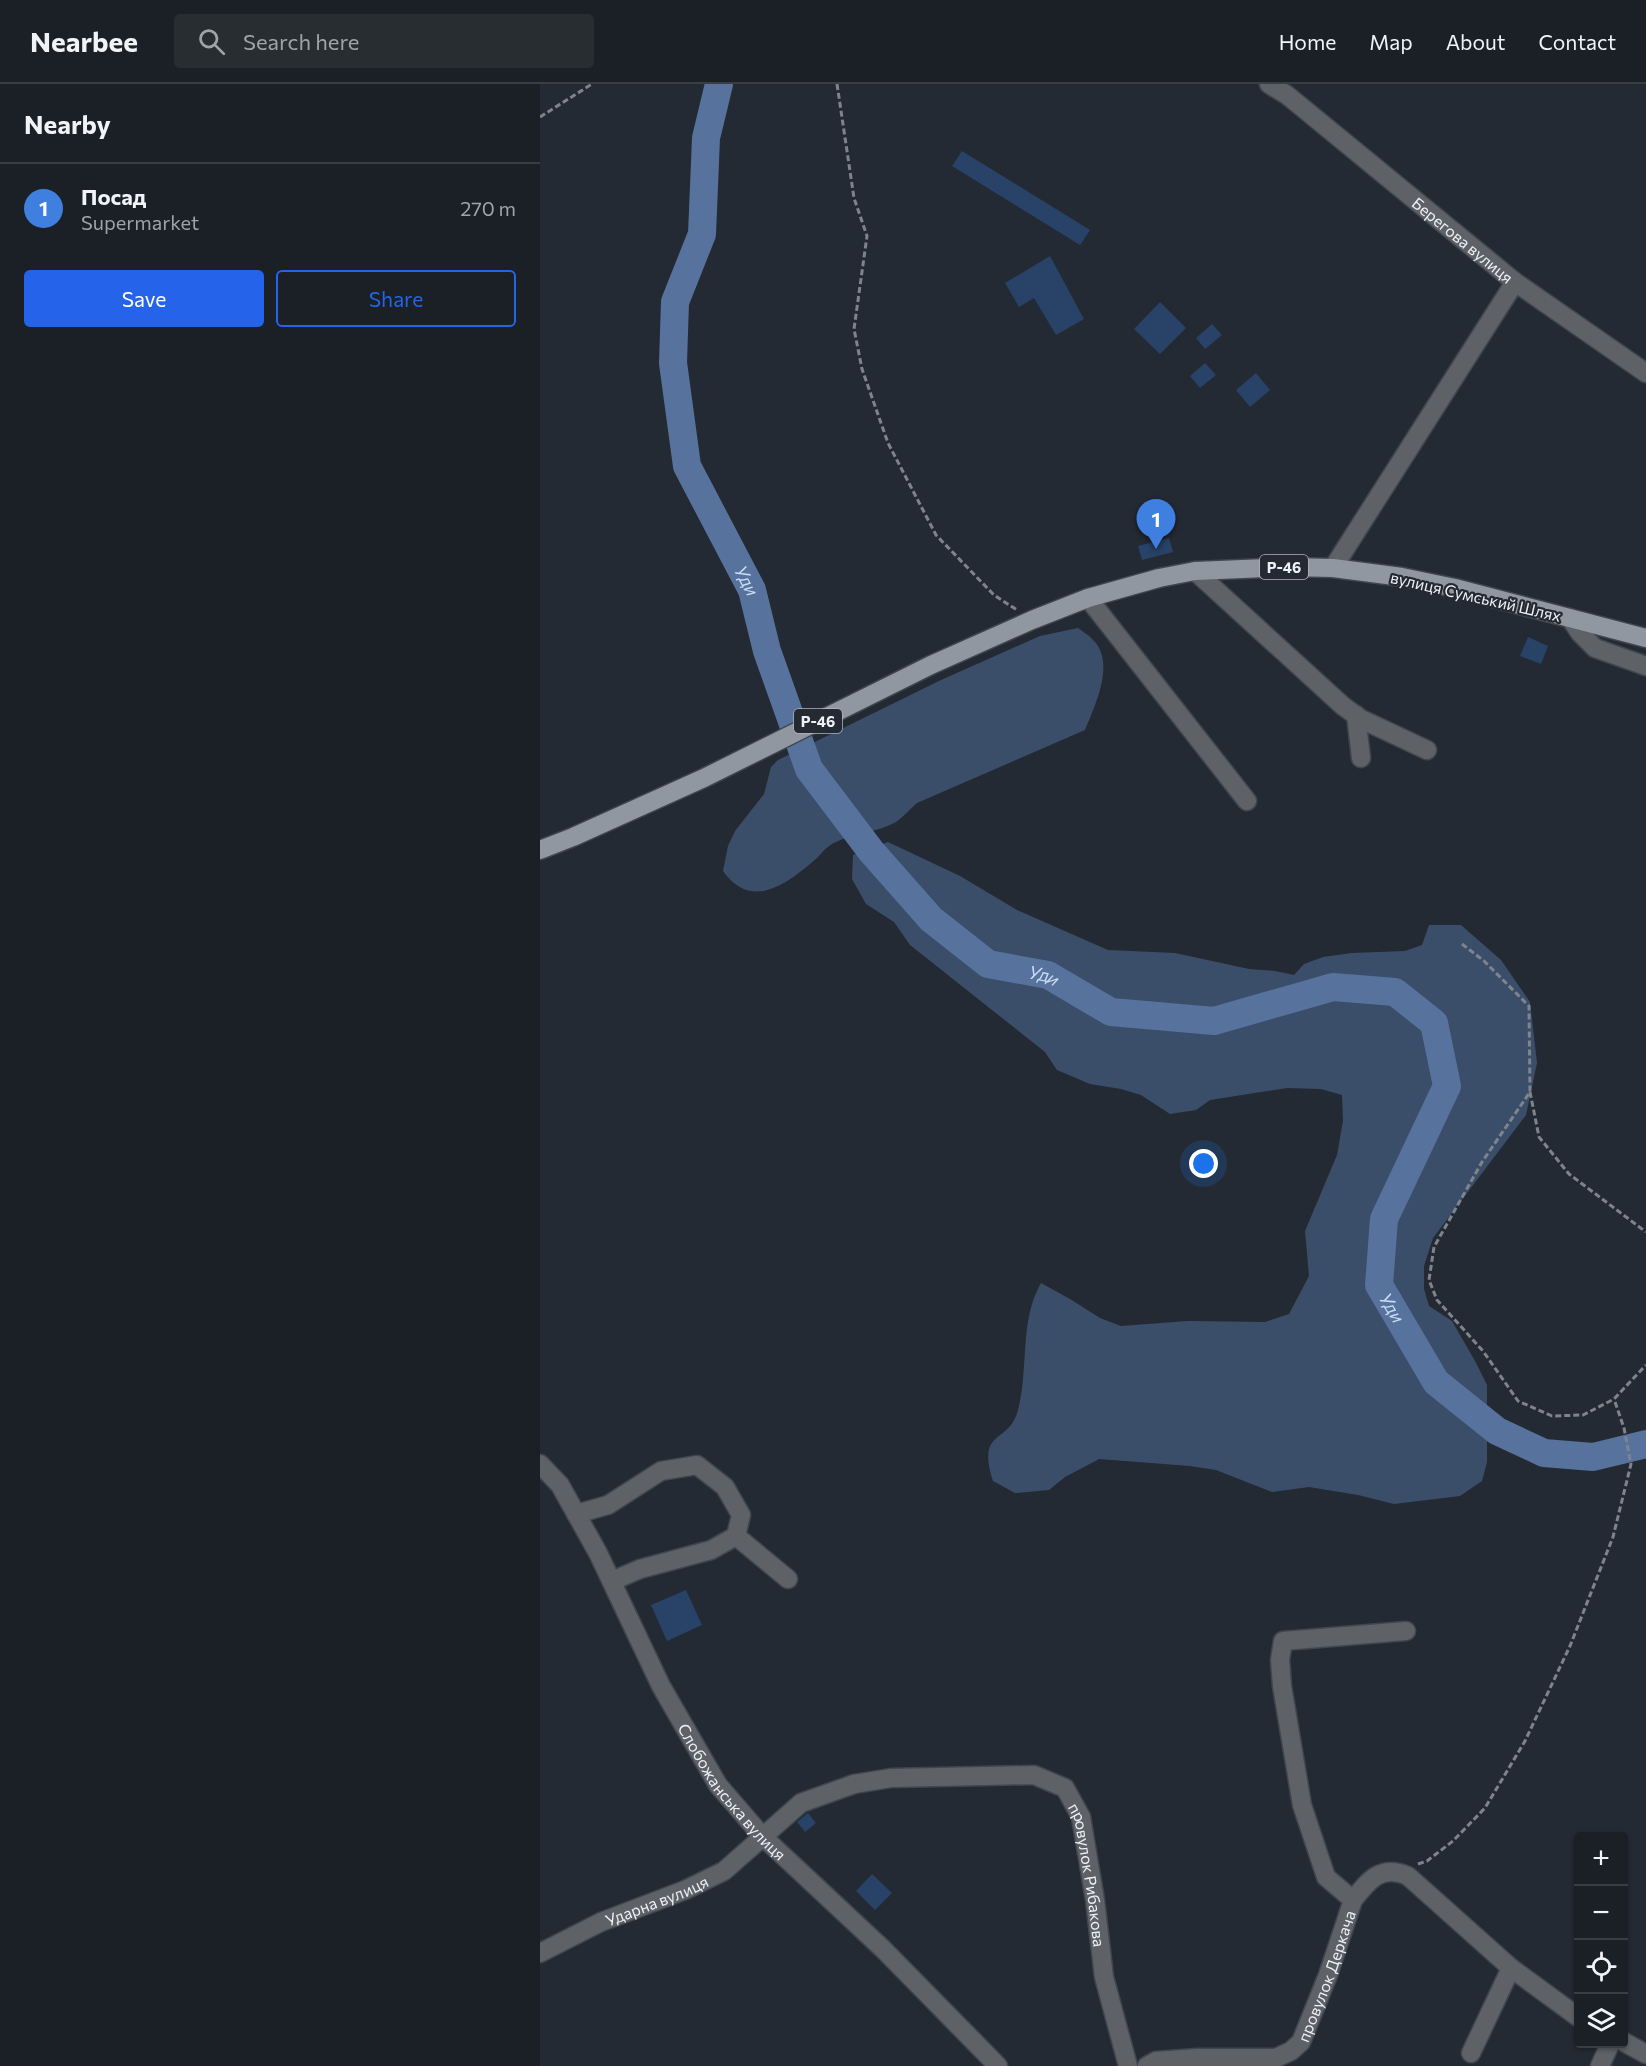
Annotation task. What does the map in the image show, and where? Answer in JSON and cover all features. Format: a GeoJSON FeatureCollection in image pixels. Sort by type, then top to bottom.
{"type":"FeatureCollection","features":[{"type":"Feature","properties":{"kind":"main road","name":"вулиця Сумський Шлях"},"geometry":{"type":"LineString","coordinates":[[540,850],[704,778],[932,665],[1032,620],[1088,597],[1159,578],[1196,571],[1289,567],[1333,568],[1402,577],[1646,638]]}},
{"type":"Feature","properties":{"kind":"street","name":"Берегова вулиця"},"geometry":{"type":"LineString","coordinates":[[1269,84],[1288,90],[1515,282],[1646,373]]}},
{"type":"Feature","properties":{"kind":"street"},"geometry":{"type":"LineString","coordinates":[[1333,568],[1515,282]]}},
{"type":"Feature","properties":{"kind":"street"},"geometry":{"type":"LineString","coordinates":[[1196,571],[1343,706],[1356,715],[1427,750]]}},
{"type":"Feature","properties":{"kind":"street"},"geometry":{"type":"LineString","coordinates":[[1088,597],[1246,801]]}},
{"type":"Feature","properties":{"kind":"street","name":"вулиця Сумський Шлях"},"geometry":{"type":"LineString","coordinates":[[1570,618],[1580,633],[1595,648],[1646,666]]}},
{"type":"Feature","properties":{"kind":"street"},"geometry":{"type":"LineString","coordinates":[[1356,715],[1361,758]]}},
{"type":"Feature","properties":{"kind":"street","name":"Слобожанська вулиця"},"geometry":{"type":"LineString","coordinates":[[540,1464],[560,1485],[612,1581],[661,1686],[718,1785],[762,1836],[883,1949],[998,2066]]}},
{"type":"Feature","properties":{"kind":"street"},"geometry":{"type":"LineString","coordinates":[[576,1514],[608,1505],[661,1471],[697,1465],[725,1486],[741,1515],[736,1536],[711,1550],[640,1569],[612,1581]]}},
{"type":"Feature","properties":{"kind":"street"},"geometry":{"type":"LineString","coordinates":[[736,1536],[788,1579]]}},
{"type":"Feature","properties":{"kind":"street","name":"провулок Деркача"},"geometry":{"type":"LineString","coordinates":[[1147,2066],[1156,2061],[1197,2058],[1276,2058],[1291,2051],[1301,2042],[1329,1975],[1353,1900],[1326,1877],[1302,1805],[1282,1686],[1280,1660],[1283,1641],[1406,1631]]}},
{"type":"Feature","properties":{"kind":"street","name":"провулок Рибакова"},"geometry":{"type":"LineString","coordinates":[[762,1836],[801,1803],[854,1784],[891,1778],[1034,1775],[1065,1788],[1081,1817],[1095,1900],[1104,1977],[1128,2066]]}},
{"type":"Feature","properties":{"kind":"street","name":"Ударна вулиця"},"geometry":{"type":"LineString","coordinates":[[540,1953],[601,1922],[685,1890],[724,1871],[762,1836]]}},
{"type":"Feature","properties":{"kind":"street"},"geometry":{"type":"LineString","coordinates":[[1353,1900],[1371,1879],[1382,1873],[1397,1871],[1408,1876],[1511,1968],[1574,2014]]}},
{"type":"Feature","properties":{"kind":"street"},"geometry":{"type":"LineString","coordinates":[[1471,2053],[1511,1968]]}},
{"type":"Feature","properties":{"kind":"street"},"geometry":{"type":"LineString","coordinates":[[1628,2045],[1646,2054]]}},
{"type":"Feature","properties":{"kind":"street"},"geometry":{"type":"LineString","coordinates":[[1600,2066],[1608,2048]]}},
{"type":"Feature","properties":{"kind":"path"},"geometry":{"type":"LineString","coordinates":[[540,117],[592,84]]}},
{"type":"Feature","properties":{"kind":"path"},"geometry":{"type":"LineString","coordinates":[[837,84],[854,198],[867,236],[854,329],[862,369],[888,443],[936,535],[994,595],[1032,620]]}},
{"type":"Feature","properties":{"kind":"path"},"geometry":{"type":"LineString","coordinates":[[1461,944],[1484,960],[1529,1006],[1530,1092],[1539,1137],[1569,1173],[1646,1232]]}},
{"type":"Feature","properties":{"kind":"path"},"geometry":{"type":"LineString","coordinates":[[1530,1092],[1482,1162],[1434,1247],[1429,1280],[1437,1300],[1483,1351],[1518,1401],[1552,1416],[1583,1415],[1614,1399],[1646,1365]]}},
{"type":"Feature","properties":{"kind":"path"},"geometry":{"type":"LineString","coordinates":[[1397,1871],[1427,1861],[1453,1841],[1485,1808],[1525,1741],[1570,1646],[1613,1537],[1631,1464],[1624,1428],[1614,1399]]}},
{"type":"Feature","properties":{"kind":"shaded area"},"geometry":{"type":"Polygon","coordinates":[[[1078,628],[1093,640],[1100,649],[1103,660],[1098,696],[1085,730],[917,803],[889,826],[841,839],[794,876],[770,889],[746,890],[734,883],[723,871],[728,846],[735,831],[764,794],[771,767],[778,760],[941,680],[1040,636],[1078,628]]]}},
{"type":"Feature","properties":{"kind":"shaded area"},"geometry":{"type":"Polygon","coordinates":[[[888,842],[960,876],[1017,910],[1108,950],[1175,953],[1249,969],[1294,975],[1304,964],[1323,957],[1352,953],[1405,951],[1422,945],[1429,925],[1461,925],[1501,960],[1530,1002],[1537,1063],[1526,1115],[1433,1238],[1424,1266],[1424,1289],[1429,1306],[1452,1321],[1487,1385],[1487,1462],[1482,1481],[1460,1496],[1394,1504],[1309,1487],[1272,1492],[1216,1470],[1190,1466],[1099,1459],[1065,1477],[1049,1490],[1015,1493],[993,1481],[988,1452],[991,1444],[1014,1421],[1018,1410],[1027,1329],[1034,1298],[1041,1283],[1100,1318],[1121,1326],[1188,1321],[1265,1322],[1289,1314],[1309,1276],[1305,1231],[1337,1155],[1343,1121],[1342,1095],[1321,1089],[1287,1088],[1210,1100],[1196,1110],[1170,1114],[1141,1095],[1090,1084],[1057,1070],[1045,1052],[910,945],[894,922],[866,904],[852,879],[853,855],[888,842]]]}},
{"type":"Feature","properties":{"kind":"building"},"geometry":{"type":"Polygon","coordinates":[[[962,151],[1090,230],[1080,245],[952,166],[962,151]]]}},
{"type":"Feature","properties":{"kind":"building"},"geometry":{"type":"Polygon","coordinates":[[[1050,256],[1084,319],[1056,335],[1034,298],[1019,307],[1005,283],[1050,256]]]}},
{"type":"Feature","properties":{"kind":"building"},"geometry":{"type":"Polygon","coordinates":[[[1160,302],[1186,328],[1160,354],[1134,329],[1160,302]]]}},
{"type":"Feature","properties":{"kind":"building"},"geometry":{"type":"Polygon","coordinates":[[[1212,324],[1222,335],[1205,349],[1196,338],[1212,324]]]}},
{"type":"Feature","properties":{"kind":"building"},"geometry":{"type":"Polygon","coordinates":[[[1205,363],[1216,375],[1200,388],[1190,376],[1205,363]]]}},
{"type":"Feature","properties":{"kind":"building"},"geometry":{"type":"Polygon","coordinates":[[[1256,373],[1270,390],[1250,407],[1236,390],[1256,373]]]}},
{"type":"Feature","properties":{"kind":"building"},"geometry":{"type":"Polygon","coordinates":[[[1169,538],[1173,552],[1142,560],[1138,546],[1169,538]]]}},
{"type":"Feature","properties":{"kind":"building"},"geometry":{"type":"Polygon","coordinates":[[[1528,637],[1548,646],[1541,664],[1520,656],[1528,637]]]}},
{"type":"Feature","properties":{"kind":"building"},"geometry":{"type":"Polygon","coordinates":[[[686,1590],[702,1625],[667,1641],[651,1605],[686,1590]]]}},
{"type":"Feature","properties":{"kind":"building"},"geometry":{"type":"Polygon","coordinates":[[[808,1813],[816,1823],[805,1832],[797,1822],[808,1813]]]}},
{"type":"Feature","properties":{"kind":"building"},"geometry":{"type":"Polygon","coordinates":[[[872,1874],[892,1893],[875,1910],[856,1891],[872,1874]]]}},
{"type":"Feature","properties":{"kind":"waterway","name":"Уди"},"geometry":{"type":"LineString","coordinates":[[719,84],[706,138],[702,234],[675,302],[673,363],[687,466],[752,590],[767,651],[809,769],[871,851],[931,919],[988,964],[1048,975],[1111,1012],[1214,1021],[1333,987],[1395,992],[1434,1023],[1447,1086],[1384,1219],[1379,1285],[1436,1382],[1497,1431],[1544,1453],[1593,1457],[1646,1444]]}},
{"type":"Feature","properties":{"kind":"place","name":"Посад"},"geometry":{"type":"Point","coordinates":[1156,549]}}]}
